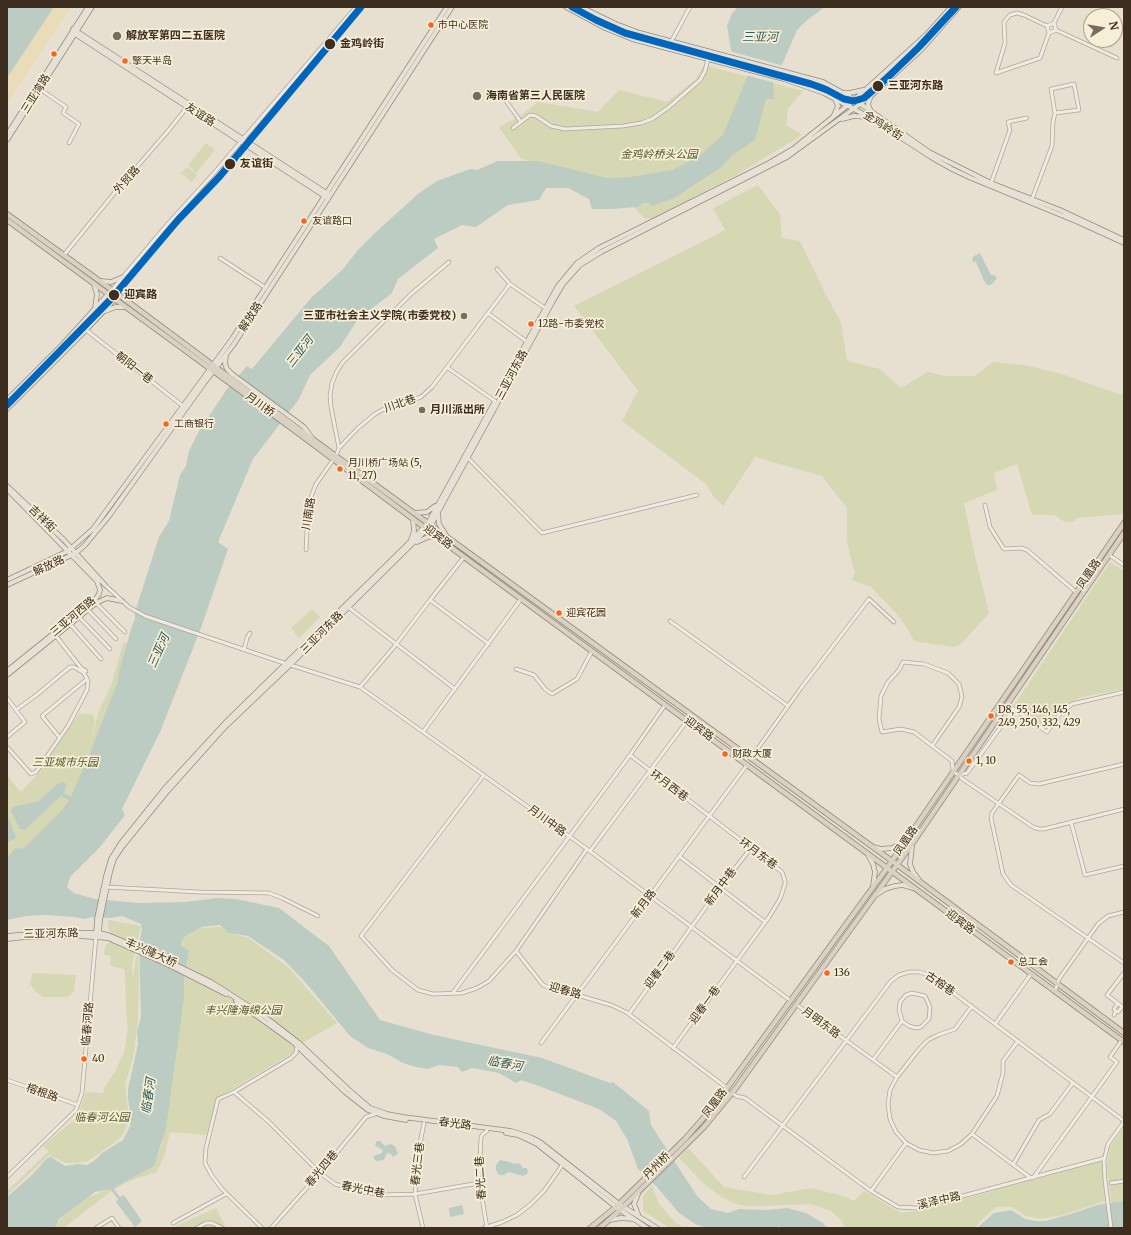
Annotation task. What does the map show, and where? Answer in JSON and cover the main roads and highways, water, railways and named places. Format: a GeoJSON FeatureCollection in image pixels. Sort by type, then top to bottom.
{"type":"FeatureCollection","features":[{"type":"Feature","properties":{"kind":"highway"},"geometry":{"type":"LineString","coordinates":[[7,214],[100,280],[215,366],[231,375]]}},
{"type":"Feature","properties":{"kind":"highway"},"geometry":{"type":"LineString","coordinates":[[7,220],[212,370]]}},
{"type":"Feature","properties":{"kind":"highway","name":"月川桥"},"geometry":{"type":"LineString","coordinates":[[212,370],[226,381],[296,427]]}},
{"type":"Feature","properties":{"kind":"highway","name":"月川桥"},"geometry":{"type":"LineString","coordinates":[[231,375],[296,427]]}},
{"type":"Feature","properties":{"kind":"highway","name":"迎宾路"},"geometry":{"type":"LineString","coordinates":[[296,427],[312,438],[335,458],[414,512],[437,536],[464,557],[1123,1041]]}},
{"type":"Feature","properties":{"kind":"highway","name":"迎宾路"},"geometry":{"type":"LineString","coordinates":[[296,427],[413,519],[447,537],[895,863],[1124,1033]]}},
{"type":"Feature","properties":{"kind":"highway","name":"凤凰路"},"geometry":{"type":"LineString","coordinates":[[678,1153],[704,1127],[732,1092],[797,1005],[892,872],[907,840],[1124,523]]}},
{"type":"Feature","properties":{"kind":"highway","name":"凤凰路"},"geometry":{"type":"LineString","coordinates":[[674,1149],[703,1119],[888,868],[895,863],[912,844],[1124,533]]}},
{"type":"Feature","properties":{"kind":"highway"},"geometry":{"type":"LineString","coordinates":[[1040,980],[1044,978],[1045,974]]}},
{"type":"Feature","properties":{"kind":"highway"},"geometry":{"type":"LineString","coordinates":[[1040,980],[1057,983]]}},
{"type":"Feature","properties":{"kind":"highway"},"geometry":{"type":"LineString","coordinates":[[1060,995],[1065,989]]}},
{"type":"Feature","properties":{"kind":"highway","name":"丹州桥"},"geometry":{"type":"LineString","coordinates":[[620,1207],[640,1183],[674,1149]]}},
{"type":"Feature","properties":{"kind":"highway","name":"丹州桥"},"geometry":{"type":"LineString","coordinates":[[639,1191],[678,1153]]}},
{"type":"Feature","properties":{"kind":"highway"},"geometry":{"type":"LineString","coordinates":[[590,1228],[620,1207],[639,1191]]}},
{"type":"Feature","properties":{"kind":"highway"},"geometry":{"type":"LineString","coordinates":[[600,1228],[620,1207]]}},
{"type":"Feature","properties":{"kind":"main road","name":"三亚湾路"},"geometry":{"type":"LineString","coordinates":[[7,140],[88,7]]}},
{"type":"Feature","properties":{"kind":"main road","name":"三亚湾路"},"geometry":{"type":"LineString","coordinates":[[7,135],[74,31],[92,7]]}},
{"type":"Feature","properties":{"kind":"main road","name":"解放路"},"geometry":{"type":"LineString","coordinates":[[215,366],[226,355],[447,7]]}},
{"type":"Feature","properties":{"kind":"main road","name":"解放路"},"geometry":{"type":"LineString","coordinates":[[7,584],[74,554],[85,545],[109,516],[215,366],[452,7]]}},
{"type":"Feature","properties":{"kind":"main road","name":"金鸡岭街"},"geometry":{"type":"LineString","coordinates":[[566,7],[617,34],[784,79],[831,96],[871,116],[929,152],[991,183],[1101,228],[1124,240]]}},
{"type":"Feature","properties":{"kind":"main road","name":"金鸡岭街"},"geometry":{"type":"LineString","coordinates":[[581,7],[629,30],[823,82],[843,92],[860,104],[871,116],[930,157],[952,169],[1124,243]]}},
{"type":"Feature","properties":{"kind":"main road","name":"三亚河东路"},"geometry":{"type":"LineString","coordinates":[[105,889],[114,859],[122,847],[161,799],[225,727],[290,665],[428,526],[438,512],[552,301],[563,284],[580,265],[601,252],[787,157],[832,121],[865,89],[916,44],[951,7]]}},
{"type":"Feature","properties":{"kind":"main road","name":"三亚河东路"},"geometry":{"type":"LineString","coordinates":[[428,526],[526,341],[558,286],[578,263],[599,248],[769,163],[860,104],[871,96],[927,43],[959,7]]}},
{"type":"Feature","properties":{"kind":"main road","name":"友谊路"},"geometry":{"type":"LineString","coordinates":[[74,31],[327,196]]}},
{"type":"Feature","properties":{"kind":"main road"},"geometry":{"type":"LineString","coordinates":[[843,92],[853,93],[865,89]]}},
{"type":"Feature","properties":{"kind":"main road"},"geometry":{"type":"LineString","coordinates":[[831,96],[837,103],[836,113],[832,121]]}},
{"type":"Feature","properties":{"kind":"main road"},"geometry":{"type":"LineString","coordinates":[[832,121],[850,116],[871,116],[868,104],[871,96]]}},
{"type":"Feature","properties":{"kind":"main road"},"geometry":{"type":"LineString","coordinates":[[100,280],[111,282],[123,277]]}},
{"type":"Feature","properties":{"kind":"main road"},"geometry":{"type":"LineString","coordinates":[[94,285],[97,294],[95,309]]}},
{"type":"Feature","properties":{"kind":"main road"},"geometry":{"type":"LineString","coordinates":[[7,400],[61,346],[112,290]]}},
{"type":"Feature","properties":{"kind":"main road"},"geometry":{"type":"LineString","coordinates":[[7,409],[119,295]]}},
{"type":"Feature","properties":{"kind":"main road"},"geometry":{"type":"LineString","coordinates":[[102,312],[113,308],[125,307]]}},
{"type":"Feature","properties":{"kind":"main road"},"geometry":{"type":"LineString","coordinates":[[226,355],[227,369],[231,375]]}},
{"type":"Feature","properties":{"kind":"main road","name":"解放路"},"geometry":{"type":"LineString","coordinates":[[7,580],[70,550],[93,529],[183,406],[212,370]]}},
{"type":"Feature","properties":{"kind":"main road","name":"吉祥街"},"geometry":{"type":"LineString","coordinates":[[7,486],[74,554]]}},
{"type":"Feature","properties":{"kind":"main road","name":"吉祥街"},"geometry":{"type":"LineString","coordinates":[[7,489],[70,550]]}},
{"type":"Feature","properties":{"kind":"main road"},"geometry":{"type":"LineString","coordinates":[[414,512],[428,512],[439,503]]}},
{"type":"Feature","properties":{"kind":"main road"},"geometry":{"type":"LineString","coordinates":[[438,512],[439,524],[447,537]]}},
{"type":"Feature","properties":{"kind":"main road"},"geometry":{"type":"LineString","coordinates":[[411,543],[414,531],[413,519]]}},
{"type":"Feature","properties":{"kind":"main road"},"geometry":{"type":"LineString","coordinates":[[411,543],[437,536]]}},
{"type":"Feature","properties":{"kind":"main road","name":"三亚河东路"},"geometry":{"type":"LineString","coordinates":[[105,889],[111,859],[121,843],[192,758],[225,722],[284,663],[411,543]]}},
{"type":"Feature","properties":{"kind":"main road"},"geometry":{"type":"LineString","coordinates":[[74,554],[105,585]]}},
{"type":"Feature","properties":{"kind":"main road","name":"三亚河西路"},"geometry":{"type":"LineString","coordinates":[[7,671],[95,600],[99,594],[100,590],[97,580],[74,554]]}},
{"type":"Feature","properties":{"kind":"main road","name":"三亚河西路"},"geometry":{"type":"LineString","coordinates":[[7,675],[96,603],[107,598],[124,603]]}},
{"type":"Feature","properties":{"kind":"main road"},"geometry":{"type":"LineString","coordinates":[[872,847],[881,849],[892,848],[907,840]]}},
{"type":"Feature","properties":{"kind":"main road"},"geometry":{"type":"LineString","coordinates":[[912,844],[910,864],[913,872],[920,882]]}},
{"type":"Feature","properties":{"kind":"main road"},"geometry":{"type":"LineString","coordinates":[[867,853],[873,864],[875,872],[875,881],[872,890]]}},
{"type":"Feature","properties":{"kind":"main road"},"geometry":{"type":"LineString","coordinates":[[874,896],[885,889],[894,886],[903,885],[915,888]]}},
{"type":"Feature","properties":{"kind":"main road"},"geometry":{"type":"LineString","coordinates":[[97,934],[98,919],[105,889]]}},
{"type":"Feature","properties":{"kind":"main road","name":"三亚河东路"},"geometry":{"type":"LineString","coordinates":[[7,938],[25,934],[97,934],[108,936]]}},
{"type":"Feature","properties":{"kind":"main road","name":"丰兴隆大桥"},"geometry":{"type":"LineString","coordinates":[[108,936],[192,975],[231,997],[248,1007],[294,1041]]}},
{"type":"Feature","properties":{"kind":"main road","name":"春光路"},"geometry":{"type":"LineString","coordinates":[[294,1041],[297,1046],[361,1105],[375,1114],[400,1120],[509,1133],[528,1139],[537,1144],[620,1207]]}},
{"type":"Feature","properties":{"kind":"main road","name":"春光路"},"geometry":{"type":"LineString","coordinates":[[294,1041],[370,1108],[403,1117],[520,1133],[540,1142],[620,1207]]}},
{"type":"Feature","properties":{"kind":"main road"},"geometry":{"type":"LineString","coordinates":[[639,1191],[634,1204],[639,1216]]}},
{"type":"Feature","properties":{"kind":"main road"},"geometry":{"type":"LineString","coordinates":[[620,1207],[639,1216],[657,1228]]}},
{"type":"Feature","properties":{"kind":"main road"},"geometry":{"type":"LineString","coordinates":[[620,1207],[647,1228]]}},
{"type":"Feature","properties":{"kind":"main road"},"geometry":{"type":"LineString","coordinates":[[608,1221],[621,1218],[635,1220]]}},
{"type":"Feature","properties":{"kind":"water"},"geometry":{"type":"Polygon","coordinates":[[[7,7],[54,7],[7,78],[7,7]]]}},
{"type":"Feature","properties":{"kind":"water"},"geometry":{"type":"Polygon","coordinates":[[[738,7],[825,7],[806,21],[797,30],[773,83],[774,99],[766,99],[755,140],[732,155],[723,166],[674,198],[652,206],[648,203],[643,203],[637,207],[592,209],[589,199],[568,188],[546,188],[539,200],[508,205],[476,227],[462,225],[434,239],[438,248],[398,279],[392,293],[358,319],[340,347],[310,375],[299,399],[253,459],[218,542],[228,549],[201,628],[160,732],[122,809],[125,815],[100,847],[70,877],[67,887],[74,893],[95,899],[139,903],[186,902],[217,898],[236,899],[279,908],[329,946],[380,1020],[434,1035],[542,1058],[610,1083],[613,1082],[649,1111],[651,1125],[697,1196],[711,1209],[728,1213],[739,1209],[767,1210],[787,1208],[806,1213],[823,1223],[827,1228],[780,1228],[780,1226],[771,1228],[707,1228],[695,1224],[678,1212],[657,1187],[638,1169],[627,1139],[616,1121],[599,1109],[521,1080],[516,1083],[499,1073],[472,1068],[462,1072],[458,1067],[439,1065],[428,1069],[416,1067],[403,1063],[387,1054],[368,1048],[350,1036],[306,983],[284,960],[248,936],[228,933],[220,925],[202,927],[184,937],[180,945],[189,950],[184,981],[184,998],[166,1128],[154,1166],[113,1188],[120,1197],[124,1195],[142,1221],[135,1227],[116,1202],[118,1199],[110,1189],[95,1192],[59,1219],[55,1228],[7,1228],[7,1197],[34,1173],[47,1158],[51,1157],[65,1166],[78,1164],[87,1165],[94,1161],[102,1153],[123,1140],[130,1126],[131,1118],[128,1089],[138,1044],[137,1031],[141,1017],[139,944],[142,930],[141,924],[122,916],[110,918],[92,917],[84,919],[45,915],[26,916],[7,920],[7,858],[15,849],[24,848],[63,809],[69,800],[61,796],[26,829],[20,829],[11,811],[13,807],[39,801],[56,785],[62,782],[67,784],[64,793],[70,796],[70,798],[89,756],[118,681],[119,672],[135,619],[135,612],[159,537],[169,521],[180,475],[186,466],[189,451],[199,431],[227,389],[247,366],[252,369],[311,298],[343,269],[358,250],[376,232],[418,194],[437,181],[470,169],[477,170],[498,161],[538,161],[607,178],[631,177],[672,170],[698,157],[723,135],[748,75],[733,62],[727,26],[732,13],[738,7]]]}},
{"type":"Feature","properties":{"kind":"water"},"geometry":{"type":"Polygon","coordinates":[[[980,253],[991,275],[994,275],[997,278],[991,285],[987,285],[976,262],[973,262],[972,259],[974,256],[980,253]]]}},
{"type":"Feature","properties":{"kind":"water"},"geometry":{"type":"Polygon","coordinates":[[[7,814],[16,838],[7,843],[8,821],[7,814]]]}},
{"type":"Feature","properties":{"kind":"water"},"geometry":{"type":"Polygon","coordinates":[[[377,1141],[380,1141],[385,1146],[391,1144],[395,1146],[398,1154],[393,1157],[391,1154],[387,1153],[384,1160],[377,1161],[374,1159],[374,1156],[382,1153],[383,1150],[376,1146],[375,1144],[377,1141]]]}},
{"type":"Feature","properties":{"kind":"water"},"geometry":{"type":"Polygon","coordinates":[[[500,1160],[514,1164],[519,1163],[523,1168],[527,1168],[528,1173],[523,1176],[509,1172],[504,1175],[499,1175],[496,1170],[496,1165],[500,1160]]]}},
{"type":"Feature","properties":{"kind":"water"},"geometry":{"type":"Polygon","coordinates":[[[1124,1201],[1124,1228],[977,1228],[994,1213],[1011,1210],[1025,1219],[1046,1221],[1097,1205],[1124,1201]]]}},
{"type":"Feature","properties":{"kind":"water"},"geometry":{"type":"Polygon","coordinates":[[[462,1205],[464,1214],[450,1217],[449,1208],[462,1205]]]}},
{"type":"Feature","properties":{"kind":"place","name":"市中心医院"},"geometry":{"type":"Point","coordinates":[431,25]}},
{"type":"Feature","properties":{"kind":"place","name":"解放军第四二五医院"},"geometry":{"type":"Point","coordinates":[117,36]}},
{"type":"Feature","properties":{"kind":"place","name":"金鸡岭街"},"geometry":{"type":"Point","coordinates":[330,44]}},
{"type":"Feature","properties":{"kind":"place","name":"擎天半岛"},"geometry":{"type":"Point","coordinates":[125,61]}},
{"type":"Feature","properties":{"kind":"place","name":"三亚河东路"},"geometry":{"type":"Point","coordinates":[878,86]}},
{"type":"Feature","properties":{"kind":"place","name":"海南省第三人民医院"},"geometry":{"type":"Point","coordinates":[477,96]}},
{"type":"Feature","properties":{"kind":"place","name":"友谊街"},"geometry":{"type":"Point","coordinates":[230,164]}},
{"type":"Feature","properties":{"kind":"place","name":"友谊路口"},"geometry":{"type":"Point","coordinates":[304,221]}},
{"type":"Feature","properties":{"kind":"place","name":"迎宾路"},"geometry":{"type":"Point","coordinates":[114,295]}},
{"type":"Feature","properties":{"kind":"place","name":"三亚市社会主义学院(市委党校)"},"geometry":{"type":"Point","coordinates":[464,316]}},
{"type":"Feature","properties":{"kind":"place","name":"12路-市委党校"},"geometry":{"type":"Point","coordinates":[531,324]}},
{"type":"Feature","properties":{"kind":"place","name":"月川派出所"},"geometry":{"type":"Point","coordinates":[422,410]}},
{"type":"Feature","properties":{"kind":"place","name":"工商银行"},"geometry":{"type":"Point","coordinates":[166,424]}},
{"type":"Feature","properties":{"kind":"place","name":"月川桥广场站 (5, 11, 27)"},"geometry":{"type":"Point","coordinates":[340,469]}},
{"type":"Feature","properties":{"kind":"place","name":"迎宾花园"},"geometry":{"type":"Point","coordinates":[559,613]}},
{"type":"Feature","properties":{"kind":"place","name":"D8, 55, 146, 145, 249, 250, 332, 429"},"geometry":{"type":"Point","coordinates":[991,716]}},
{"type":"Feature","properties":{"kind":"place","name":"财政大厦"},"geometry":{"type":"Point","coordinates":[725,754]}},
{"type":"Feature","properties":{"kind":"place","name":"1, 10"},"geometry":{"type":"Point","coordinates":[969,761]}},
{"type":"Feature","properties":{"kind":"place","name":"总工会"},"geometry":{"type":"Point","coordinates":[1011,962]}},
{"type":"Feature","properties":{"kind":"place","name":"136"},"geometry":{"type":"Point","coordinates":[827,973]}},
{"type":"Feature","properties":{"kind":"place","name":"40"},"geometry":{"type":"Point","coordinates":[84,1059]}},
{"type":"Feature","properties":{"kind":"water label","name":"三亚河"},"geometry":{"type":"Point","coordinates":[760,38]}},
{"type":"Feature","properties":{"kind":"water label","name":"三亚河"},"geometry":{"type":"Point","coordinates":[300,352]}},
{"type":"Feature","properties":{"kind":"water label","name":"三亚河"},"geometry":{"type":"Point","coordinates":[159,651]}},
{"type":"Feature","properties":{"kind":"water label","name":"临春河"},"geometry":{"type":"Point","coordinates":[505,1064]}},
{"type":"Feature","properties":{"kind":"water label","name":"临春河"},"geometry":{"type":"Point","coordinates":[149,1096]}},
{"type":"Feature","properties":{"kind":"park label","name":"金鸡岭桥头公园"},"geometry":{"type":"Point","coordinates":[659,155]}},
{"type":"Feature","properties":{"kind":"park label","name":"三亚城市乐园"},"geometry":{"type":"Point","coordinates":[65,763]}},
{"type":"Feature","properties":{"kind":"park label","name":"丰兴隆海绵公园"},"geometry":{"type":"Point","coordinates":[243,1011]}},
{"type":"Feature","properties":{"kind":"park label","name":"临春河公园"},"geometry":{"type":"Point","coordinates":[102,1118]}}]}
